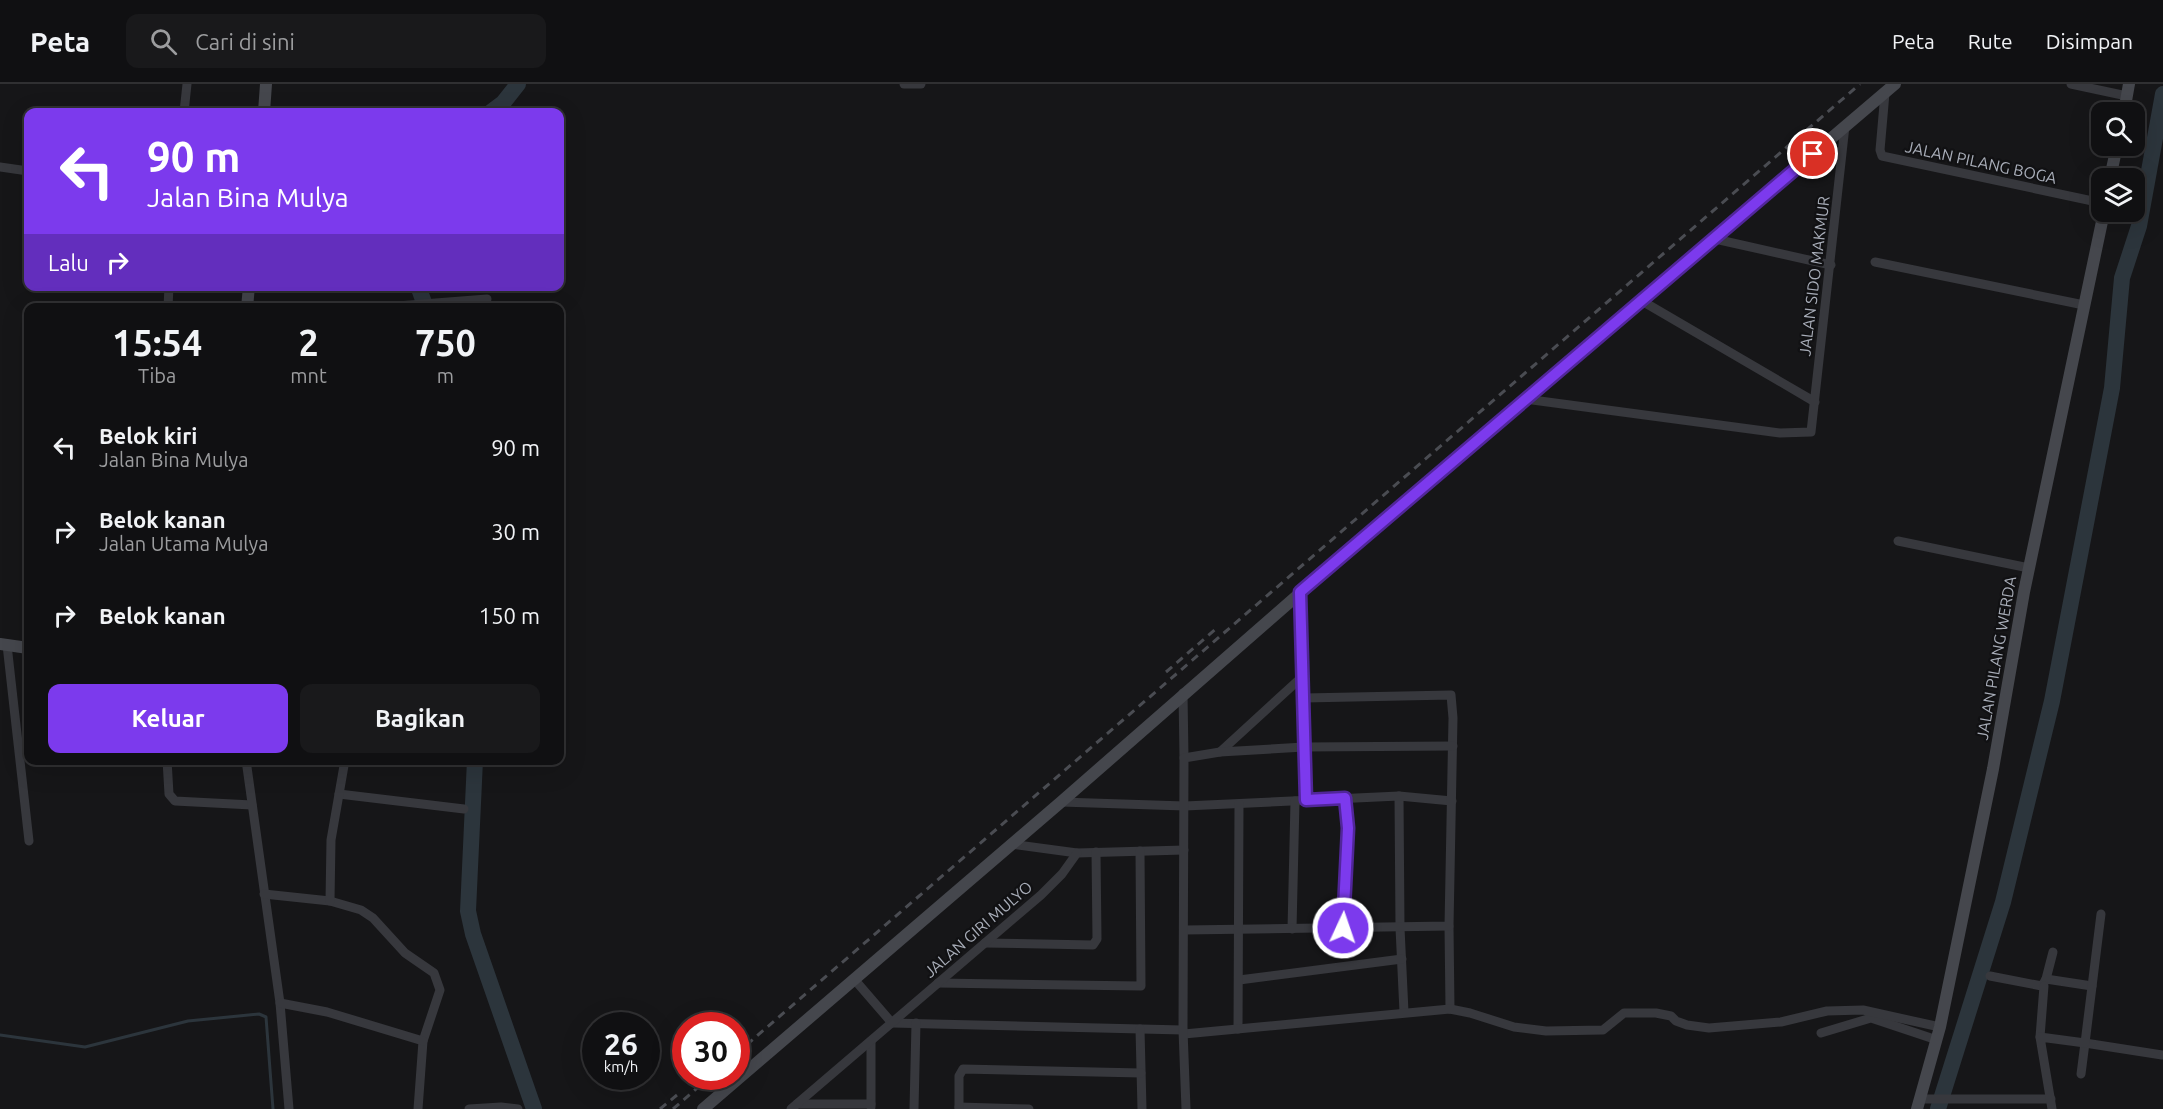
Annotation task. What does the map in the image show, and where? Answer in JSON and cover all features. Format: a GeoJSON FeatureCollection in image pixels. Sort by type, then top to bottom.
{"type":"FeatureCollection","features":[{"type":"Feature","properties":{"kind":"main road"},"geometry":{"type":"LineString","coordinates":[[264,108],[266,84]]}},
{"type":"Feature","properties":{"kind":"main road"},"geometry":{"type":"LineString","coordinates":[[703,1109],[1061,802],[1300,592],[1895,84]]}},
{"type":"Feature","properties":{"kind":"main road","name":"JALAN PILANG WERDA"},"geometry":{"type":"LineString","coordinates":[[1922,1102],[1993,769],[2029,568],[2101,222]]}},
{"type":"Feature","properties":{"kind":"main road"},"geometry":{"type":"LineString","coordinates":[[3,645],[24,648]]}},
{"type":"Feature","properties":{"kind":"street"},"geometry":{"type":"LineString","coordinates":[[184,108],[187,84]]}},
{"type":"Feature","properties":{"kind":"street"},"geometry":{"type":"LineString","coordinates":[[904,84],[921,84]]}},
{"type":"Feature","properties":{"kind":"street"},"geometry":{"type":"LineString","coordinates":[[2071,84],[2128,90]]}},
{"type":"Feature","properties":{"kind":"street","name":"JALAN PILANG BOGA"},"geometry":{"type":"LineString","coordinates":[[1885,93],[1880,150],[1882,156],[2091,201]]}},
{"type":"Feature","properties":{"kind":"street","name":"JALAN SIDO MAKMUR"},"geometry":{"type":"LineString","coordinates":[[1525,399],[1780,433],[1808,434],[1814,429],[1845,126]]}},
{"type":"Feature","properties":{"kind":"street"},"geometry":{"type":"LineString","coordinates":[[0,167],[24,170]]}},
{"type":"Feature","properties":{"kind":"street"},"geometry":{"type":"LineString","coordinates":[[1715,239],[1831,265]]}},
{"type":"Feature","properties":{"kind":"street"},"geometry":{"type":"LineString","coordinates":[[1875,262],[2084,305]]}},
{"type":"Feature","properties":{"kind":"street"},"geometry":{"type":"LineString","coordinates":[[431,303],[487,299]]}},
{"type":"Feature","properties":{"kind":"street"},"geometry":{"type":"LineString","coordinates":[[1642,301],[1815,402]]}},
{"type":"Feature","properties":{"kind":"street"},"geometry":{"type":"LineString","coordinates":[[1898,541],[2029,568]]}},
{"type":"Feature","properties":{"kind":"street"},"geometry":{"type":"LineString","coordinates":[[1300,592],[1306,800]]}},
{"type":"Feature","properties":{"kind":"street"},"geometry":{"type":"LineString","coordinates":[[3,645],[29,840]]}},
{"type":"Feature","properties":{"kind":"street"},"geometry":{"type":"LineString","coordinates":[[1220,752],[1303,676]]}},
{"type":"Feature","properties":{"kind":"street"},"geometry":{"type":"LineString","coordinates":[[1183,693],[1185,806],[1183,1032],[1186,1109]]}},
{"type":"Feature","properties":{"kind":"street"},"geometry":{"type":"LineString","coordinates":[[1304,698],[1451,695],[1453,746],[1449,926],[1450,1009]]}},
{"type":"Feature","properties":{"kind":"street"},"geometry":{"type":"LineString","coordinates":[[1184,758],[1220,752],[1304,747],[1453,746]]}},
{"type":"Feature","properties":{"kind":"street"},"geometry":{"type":"LineString","coordinates":[[166,765],[169,794],[180,802],[252,805]]}},
{"type":"Feature","properties":{"kind":"street"},"geometry":{"type":"LineString","coordinates":[[247,765],[280,1003],[289,1109]]}},
{"type":"Feature","properties":{"kind":"street"},"geometry":{"type":"LineString","coordinates":[[330,901],[331,840],[344,765]]}},
{"type":"Feature","properties":{"kind":"street"},"geometry":{"type":"LineString","coordinates":[[339,794],[464,809]]}},
{"type":"Feature","properties":{"kind":"street"},"geometry":{"type":"LineString","coordinates":[[1061,802],[1185,806],[1399,796],[1452,801]]}},
{"type":"Feature","properties":{"kind":"street"},"geometry":{"type":"LineString","coordinates":[[1399,796],[1400,928],[1404,1012]]}},
{"type":"Feature","properties":{"kind":"street"},"geometry":{"type":"LineString","coordinates":[[1343,928],[1348,828],[1345,798]]}},
{"type":"Feature","properties":{"kind":"street"},"geometry":{"type":"LineString","coordinates":[[1292,929],[1295,801]]}},
{"type":"Feature","properties":{"kind":"street"},"geometry":{"type":"LineString","coordinates":[[1238,1029],[1239,804]]}},
{"type":"Feature","properties":{"kind":"street"},"geometry":{"type":"LineString","coordinates":[[1010,844],[1077,853],[1184,850]]}},
{"type":"Feature","properties":{"kind":"street"},"geometry":{"type":"LineString","coordinates":[[938,983],[1141,986],[1140,851]]}},
{"type":"Feature","properties":{"kind":"street"},"geometry":{"type":"LineString","coordinates":[[985,943],[1093,945],[1097,939],[1096,852]]}},
{"type":"Feature","properties":{"kind":"street","name":"JALAN GIRI MULYO"},"geometry":{"type":"LineString","coordinates":[[794,1106],[1054,883],[1077,853]]}},
{"type":"Feature","properties":{"kind":"street"},"geometry":{"type":"LineString","coordinates":[[264,894],[330,901],[369,915],[405,953],[438,979],[440,990],[423,1041],[418,1109]]}},
{"type":"Feature","properties":{"kind":"street"},"geometry":{"type":"LineString","coordinates":[[2081,1074],[2101,914]]}},
{"type":"Feature","properties":{"kind":"street"},"geometry":{"type":"LineString","coordinates":[[1185,930],[1449,926]]}},
{"type":"Feature","properties":{"kind":"street"},"geometry":{"type":"LineString","coordinates":[[1922,1102],[1944,1099],[2051,1104],[2040,1037],[2045,982],[2053,952]]}},
{"type":"Feature","properties":{"kind":"street"},"geometry":{"type":"LineString","coordinates":[[1239,980],[1402,959]]}},
{"type":"Feature","properties":{"kind":"street"},"geometry":{"type":"LineString","coordinates":[[1990,976],[2092,986]]}},
{"type":"Feature","properties":{"kind":"street"},"geometry":{"type":"LineString","coordinates":[[854,979],[892,1023],[1183,1032],[1450,1009],[1470,1012],[1514,1028],[1546,1031],[1603,1030],[1624,1013],[1656,1013],[1671,1016],[1676,1022],[1709,1028],[1781,1022],[1827,1011],[1863,1010],[1938,1034]]}},
{"type":"Feature","properties":{"kind":"street"},"geometry":{"type":"LineString","coordinates":[[280,1003],[327,1012],[423,1041]]}},
{"type":"Feature","properties":{"kind":"street"},"geometry":{"type":"LineString","coordinates":[[1821,1033],[1871,1018],[1938,1034]]}},
{"type":"Feature","properties":{"kind":"street"},"geometry":{"type":"LineString","coordinates":[[914,1109],[916,1023]]}},
{"type":"Feature","properties":{"kind":"street"},"geometry":{"type":"LineString","coordinates":[[1140,1029],[1142,1109]]}},
{"type":"Feature","properties":{"kind":"street"},"geometry":{"type":"LineString","coordinates":[[2040,1037],[2162,1055]]}},
{"type":"Feature","properties":{"kind":"street"},"geometry":{"type":"LineString","coordinates":[[794,1106],[871,1106],[871,1041]]}},
{"type":"Feature","properties":{"kind":"street"},"geometry":{"type":"LineString","coordinates":[[1029,1109],[959,1108],[959,1076],[963,1069],[1142,1073]]}},
{"type":"Feature","properties":{"kind":"street"},"geometry":{"type":"LineString","coordinates":[[469,1109],[501,1107],[518,1109]]}},
{"type":"Feature","properties":{"kind":"waterway"},"geometry":{"type":"LineString","coordinates":[[496,108],[518,84]]}},
{"type":"Feature","properties":{"kind":"waterway"},"geometry":{"type":"LineString","coordinates":[[1938,1109],[2003,902],[2052,701],[2112,388],[2122,278],[2139,226],[2163,94]]}},
{"type":"Feature","properties":{"kind":"waterway"},"geometry":{"type":"LineString","coordinates":[[420,291],[424,303]]}},
{"type":"Feature","properties":{"kind":"waterway"},"geometry":{"type":"LineString","coordinates":[[475,765],[468,911],[473,934],[534,1109]]}},
{"type":"Feature","properties":{"kind":"waterway"},"geometry":{"type":"LineString","coordinates":[[0,1035],[85,1047],[188,1021],[259,1014],[266,1017],[273,1109]]}},
{"type":"Feature","properties":{"kind":"railway"},"geometry":{"type":"LineString","coordinates":[[750,1042],[1860,84]]}},
{"type":"Feature","properties":{"kind":"railway"},"geometry":{"type":"LineString","coordinates":[[1166,672],[1218,627]]}},
{"type":"Feature","properties":{"kind":"railway"},"geometry":{"type":"LineString","coordinates":[[673,1109],[695,1090]]}},
{"type":"Feature","properties":{"kind":"railway"},"geometry":{"type":"LineString","coordinates":[[660,1109],[677,1095]]}},
{"type":"Feature","properties":{"kind":"route"},"geometry":{"type":"LineString","coordinates":[[1343,928],[1348,828],[1345,798],[1306,800],[1300,592],[1813,154]]}}]}
